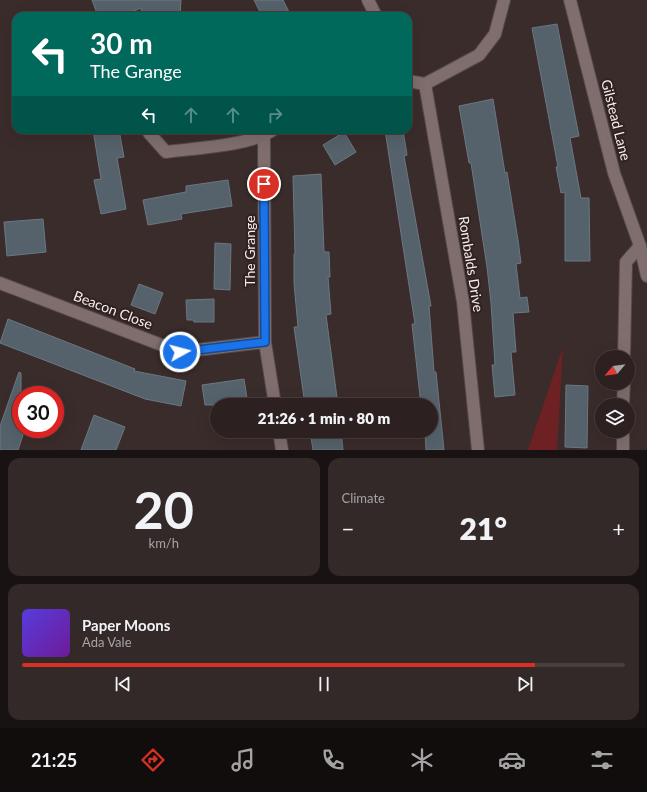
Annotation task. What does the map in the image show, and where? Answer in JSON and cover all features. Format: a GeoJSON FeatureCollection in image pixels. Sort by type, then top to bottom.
{"type":"FeatureCollection","features":[{"type":"Feature","properties":{"kind":"street"},"geometry":{"type":"LineString","coordinates":[[368,0],[374,12]]}},
{"type":"Feature","properties":{"kind":"street"},"geometry":{"type":"LineString","coordinates":[[412,82],[425,84],[479,55],[495,34],[504,0]]}},
{"type":"Feature","properties":{"kind":"street","name":"Gilstead Lane"},"geometry":{"type":"LineString","coordinates":[[570,0],[614,173],[640,246],[647,276]]}},
{"type":"Feature","properties":{"kind":"street","name":"Rombalds Drive"},"geometry":{"type":"LineString","coordinates":[[425,84],[463,302],[478,450]]}},
{"type":"Feature","properties":{"kind":"street"},"geometry":{"type":"LineString","coordinates":[[150,134],[166,152],[220,145],[265,134]]}},
{"type":"Feature","properties":{"kind":"street","name":"The Grange"},"geometry":{"type":"LineString","coordinates":[[269,134],[265,342],[274,398]]}},
{"type":"Feature","properties":{"kind":"street"},"geometry":{"type":"LineString","coordinates":[[624,350],[626,262],[640,246]]}},
{"type":"Feature","properties":{"kind":"street","name":"Beacon Close"},"geometry":{"type":"LineString","coordinates":[[0,283],[180,352],[265,342]]}},
{"type":"Feature","properties":{"kind":"street"},"geometry":{"type":"LineString","coordinates":[[280,438],[282,450]]}},
{"type":"Feature","properties":{"kind":"street"},"geometry":{"type":"LineString","coordinates":[[623,438],[623,450]]}},
{"type":"Feature","properties":{"kind":"shaded area"},"geometry":{"type":"Polygon","coordinates":[[[563,347],[557,450],[528,450],[563,347]]]}},
{"type":"Feature","properties":{"kind":"building"},"geometry":{"type":"Polygon","coordinates":[[[92,0],[181,0],[180,12],[142,12],[141,8],[132,12],[96,12],[92,0]]]}},
{"type":"Feature","properties":{"kind":"building"},"geometry":{"type":"Polygon","coordinates":[[[254,0],[283,0],[289,12],[260,12],[254,0]]]}},
{"type":"Feature","properties":{"kind":"building"},"geometry":{"type":"Polygon","coordinates":[[[557,24],[579,136],[570,138],[581,198],[589,198],[590,261],[565,261],[565,192],[561,193],[556,167],[558,167],[532,28],[557,24]]]}},
{"type":"Feature","properties":{"kind":"building"},"geometry":{"type":"Polygon","coordinates":[[[493,99],[518,240],[521,263],[516,264],[520,298],[527,297],[529,312],[513,313],[516,352],[511,352],[515,395],[495,397],[492,365],[495,365],[487,267],[471,163],[469,163],[459,106],[493,99]]]}},
{"type":"Feature","properties":{"kind":"building"},"geometry":{"type":"Polygon","coordinates":[[[94,134],[120,134],[124,157],[117,158],[126,209],[101,214],[94,180],[101,179],[94,134]]]}},
{"type":"Feature","properties":{"kind":"building"},"geometry":{"type":"Polygon","coordinates":[[[341,134],[345,134],[356,152],[335,165],[323,145],[341,134]]]}},
{"type":"Feature","properties":{"kind":"building"},"geometry":{"type":"Polygon","coordinates":[[[386,134],[404,134],[407,155],[404,156],[431,306],[429,306],[434,372],[436,372],[444,450],[426,450],[425,438],[438,438],[438,398],[420,398],[412,324],[415,324],[386,134]]]}},
{"type":"Feature","properties":{"kind":"building"},"geometry":{"type":"Polygon","coordinates":[[[321,174],[324,252],[329,252],[330,277],[328,277],[331,314],[326,315],[337,398],[304,398],[294,327],[298,327],[294,283],[295,254],[293,176],[321,174]]]}},
{"type":"Feature","properties":{"kind":"building"},"geometry":{"type":"Polygon","coordinates":[[[228,180],[232,206],[181,214],[182,219],[148,225],[143,200],[186,192],[186,186],[228,180]]]}},
{"type":"Feature","properties":{"kind":"building"},"geometry":{"type":"Polygon","coordinates":[[[43,219],[46,252],[7,256],[4,222],[43,219]]]}},
{"type":"Feature","properties":{"kind":"building"},"geometry":{"type":"Polygon","coordinates":[[[215,243],[231,244],[230,290],[214,289],[215,243]]]}},
{"type":"Feature","properties":{"kind":"building"},"geometry":{"type":"Polygon","coordinates":[[[139,284],[163,293],[155,314],[131,305],[139,284]]]}},
{"type":"Feature","properties":{"kind":"building"},"geometry":{"type":"Polygon","coordinates":[[[214,299],[214,322],[194,322],[193,320],[187,320],[186,300],[214,299]]]}},
{"type":"Feature","properties":{"kind":"building"},"geometry":{"type":"Polygon","coordinates":[[[8,319],[135,369],[134,371],[186,381],[181,406],[145,399],[0,343],[8,319]]]}},
{"type":"Feature","properties":{"kind":"building"},"geometry":{"type":"Polygon","coordinates":[[[19,372],[21,373],[21,386],[14,386],[19,372]]]}},
{"type":"Feature","properties":{"kind":"building"},"geometry":{"type":"Polygon","coordinates":[[[244,379],[247,398],[210,398],[210,405],[205,405],[202,385],[244,379]]]}},
{"type":"Feature","properties":{"kind":"building"},"geometry":{"type":"Polygon","coordinates":[[[566,385],[588,386],[587,448],[565,447],[566,385]]]}},
{"type":"Feature","properties":{"kind":"building"},"geometry":{"type":"Polygon","coordinates":[[[12,392],[12,438],[22,438],[18,450],[0,450],[0,426],[12,392]]]}},
{"type":"Feature","properties":{"kind":"building"},"geometry":{"type":"Polygon","coordinates":[[[94,415],[125,427],[116,450],[81,450],[94,415]]]}},
{"type":"Feature","properties":{"kind":"building"},"geometry":{"type":"Polygon","coordinates":[[[311,438],[342,438],[343,450],[313,450],[311,438]]]}},
{"type":"Feature","properties":{"kind":"route"},"geometry":{"type":"LineString","coordinates":[[180,352],[265,342],[264,184]]}}]}
